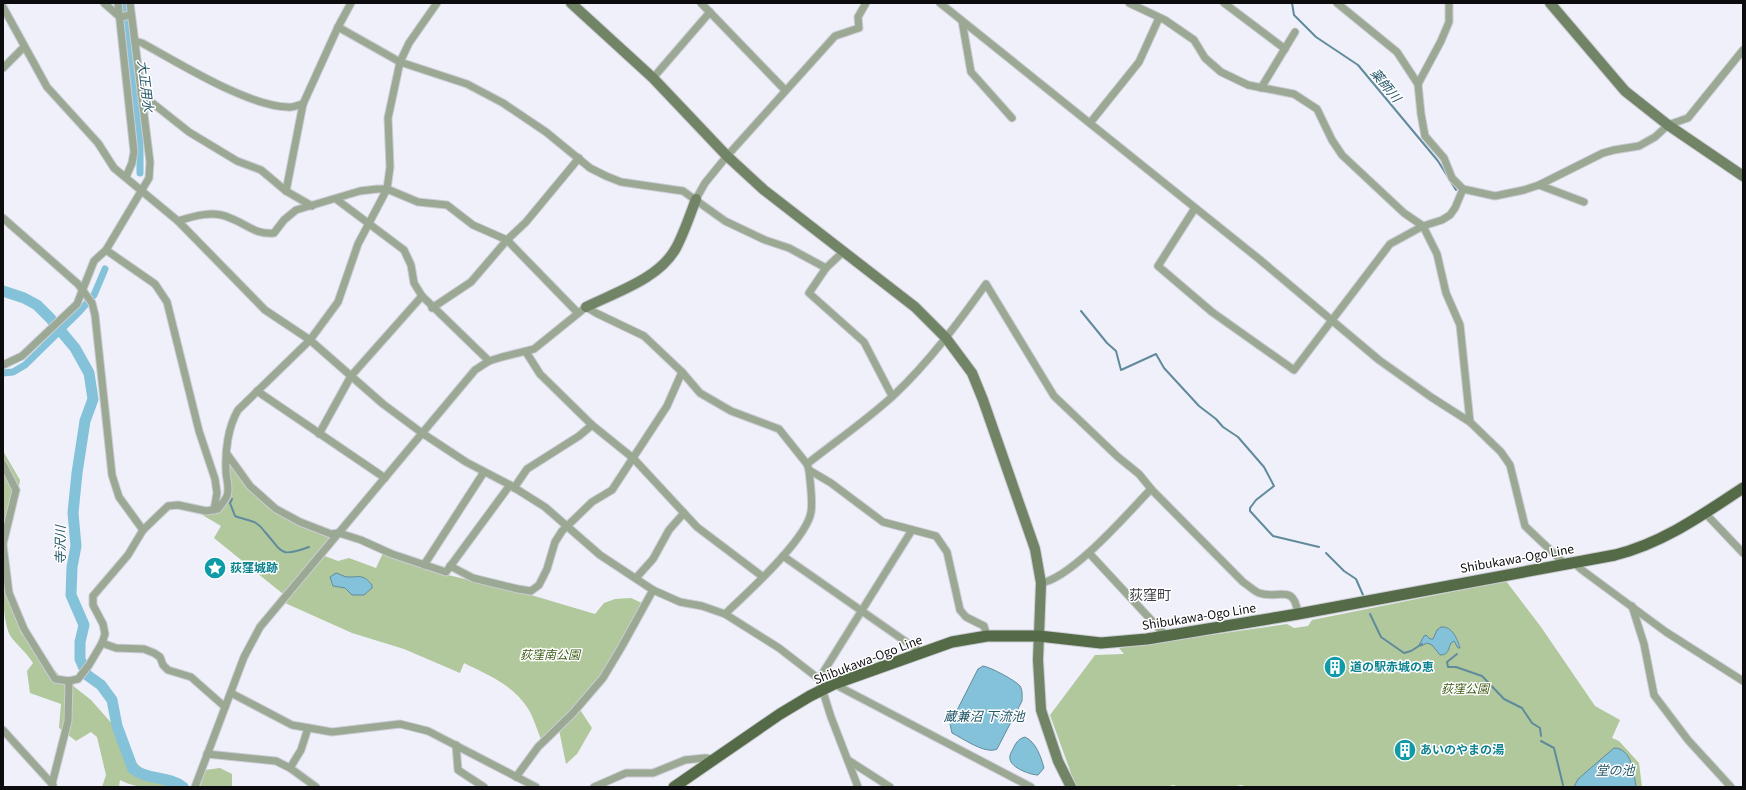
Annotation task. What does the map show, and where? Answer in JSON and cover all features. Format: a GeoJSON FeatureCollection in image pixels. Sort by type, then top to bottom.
{"type":"FeatureCollection","features":[{"type":"Feature","properties":{"kind":"main road","name":"Shibukawa-Ogo Line"},"geometry":{"type":"LineString","coordinates":[[674,787],[780,714],[822,690],[834,684],[952,642],[987,636],[1039,636],[1101,643],[1166,636],[1298,614],[1615,555],[1644,546],[1676,531],[1743,488]]}},
{"type":"Feature","properties":{"kind":"street"},"geometry":{"type":"LineString","coordinates":[[104,3],[125,16]]}},
{"type":"Feature","properties":{"kind":"street"},"geometry":{"type":"LineString","coordinates":[[3,365],[22,356],[77,304],[84,293],[94,260],[106,250],[143,191],[149,178],[150,162],[134,41],[125,16],[118,3]]}},
{"type":"Feature","properties":{"kind":"street"},"geometry":{"type":"LineString","coordinates":[[126,177],[132,163],[134,152],[125,16],[130,3]]}},
{"type":"Feature","properties":{"kind":"street"},"geometry":{"type":"LineString","coordinates":[[286,191],[303,104],[338,27],[351,3]]}},
{"type":"Feature","properties":{"kind":"street"},"geometry":{"type":"LineString","coordinates":[[3,464],[16,490],[3,544],[6,592],[24,629],[55,679],[69,681],[78,678],[89,665],[102,643],[105,634],[104,624],[93,605],[93,596],[128,555],[143,530],[168,506],[178,505],[206,511],[218,509],[227,495],[228,484],[226,454],[232,421],[238,410],[310,340],[338,302],[358,244],[387,189],[390,167],[388,118],[400,62],[409,43],[437,3]]}},
{"type":"Feature","properties":{"kind":"street"},"geometry":{"type":"LineString","coordinates":[[571,3],[653,78],[727,156],[764,190],[915,307],[946,338],[972,373],[983,400],[1035,549],[1041,583],[1039,636],[1039,687],[1041,710],[1058,761],[1071,787]]}},
{"type":"Feature","properties":{"kind":"street"},"geometry":{"type":"LineString","coordinates":[[701,3],[786,90]]}},
{"type":"Feature","properties":{"kind":"street"},"geometry":{"type":"LineString","coordinates":[[195,787],[244,657],[260,627],[475,370],[490,361],[534,349],[582,310],[645,278],[666,262],[676,248],[696,200],[705,183],[727,156],[835,36],[859,28],[858,17],[866,3]]}},
{"type":"Feature","properties":{"kind":"street"},"geometry":{"type":"LineString","coordinates":[[940,3],[1195,208],[1379,360],[1431,398],[1470,422],[1501,452],[1510,465],[1525,526],[1569,563],[1582,570],[1666,632],[1743,681]]}},
{"type":"Feature","properties":{"kind":"street"},"geometry":{"type":"LineString","coordinates":[[1129,3],[1159,18],[1194,40],[1204,58],[1221,72],[1261,88],[1294,94],[1318,109],[1332,140],[1342,155],[1404,213],[1423,226],[1437,254],[1446,294],[1460,325],[1470,422]]}},
{"type":"Feature","properties":{"kind":"street"},"geometry":{"type":"LineString","coordinates":[[1224,3],[1284,49]]}},
{"type":"Feature","properties":{"kind":"street"},"geometry":{"type":"LineString","coordinates":[[1337,3],[1397,52],[1418,84],[1425,136],[1444,158],[1452,178],[1463,189],[1495,196],[1524,190],[1539,185],[1603,153],[1639,146],[1655,137],[1668,125],[1688,118],[1743,50]]}},
{"type":"Feature","properties":{"kind":"street"},"geometry":{"type":"LineString","coordinates":[[1418,84],[1441,41],[1449,22],[1449,3]]}},
{"type":"Feature","properties":{"kind":"street"},"geometry":{"type":"LineString","coordinates":[[1550,3],[1625,91],[1668,125],[1743,176]]}},
{"type":"Feature","properties":{"kind":"street"},"geometry":{"type":"LineString","coordinates":[[3,7],[47,87],[98,143],[114,168],[178,221],[265,310],[310,340],[382,404],[422,433],[466,462],[512,486],[545,506],[600,555],[653,590],[680,602],[702,606],[725,614],[779,648],[819,679],[858,787]]}},
{"type":"Feature","properties":{"kind":"street"},"geometry":{"type":"LineString","coordinates":[[653,78],[710,12]]}},
{"type":"Feature","properties":{"kind":"street"},"geometry":{"type":"LineString","coordinates":[[1090,123],[1139,62],[1159,18]]}},
{"type":"Feature","properties":{"kind":"street"},"geometry":{"type":"LineString","coordinates":[[962,21],[971,72],[1012,118]]}},
{"type":"Feature","properties":{"kind":"street"},"geometry":{"type":"LineString","coordinates":[[338,27],[400,62],[467,84],[497,100],[546,132],[590,168],[621,182],[683,191],[725,221],[765,240],[789,248],[826,268]]}},
{"type":"Feature","properties":{"kind":"street"},"geometry":{"type":"LineString","coordinates":[[1261,88],[1295,32]]}},
{"type":"Feature","properties":{"kind":"street"},"geometry":{"type":"LineString","coordinates":[[134,41],[142,43],[232,91],[265,103],[288,108],[303,104]]}},
{"type":"Feature","properties":{"kind":"street"},"geometry":{"type":"LineString","coordinates":[[3,68],[24,47]]}},
{"type":"Feature","properties":{"kind":"street"},"geometry":{"type":"LineString","coordinates":[[141,94],[189,132],[237,161],[261,170],[286,191],[312,206]]}},
{"type":"Feature","properties":{"kind":"street"},"geometry":{"type":"LineString","coordinates":[[432,308],[471,282],[507,240],[526,222],[579,158]]}},
{"type":"Feature","properties":{"kind":"street"},"geometry":{"type":"LineString","coordinates":[[1539,185],[1584,202]]}},
{"type":"Feature","properties":{"kind":"street"},"geometry":{"type":"LineString","coordinates":[[178,221],[199,215],[213,214],[229,217],[263,234],[274,233],[284,220],[296,210],[360,191],[377,189],[387,189],[418,202],[447,205],[473,225],[507,240],[582,310],[596,313],[644,336],[682,372],[700,393],[731,412],[779,429],[808,467],[883,522],[936,536],[947,552],[960,610],[966,617],[984,626],[987,636]]}},
{"type":"Feature","properties":{"kind":"street"},"geometry":{"type":"LineString","coordinates":[[1195,208],[1158,266],[1212,312],[1294,370],[1390,244],[1423,226],[1442,220],[1450,215],[1455,208],[1463,189]]}},
{"type":"Feature","properties":{"kind":"street"},"geometry":{"type":"LineString","coordinates":[[336,199],[404,250],[411,265],[414,283],[422,296],[432,308],[490,361]]}},
{"type":"Feature","properties":{"kind":"street"},"geometry":{"type":"LineString","coordinates":[[3,218],[78,284],[92,303],[95,315],[112,475],[119,497],[143,530]]}},
{"type":"Feature","properties":{"kind":"street"},"geometry":{"type":"LineString","coordinates":[[106,250],[154,284],[167,302],[199,431],[215,479],[217,493],[214,510]]}},
{"type":"Feature","properties":{"kind":"street"},"geometry":{"type":"LineString","coordinates":[[844,252],[826,268],[809,293],[864,342],[892,396]]}},
{"type":"Feature","properties":{"kind":"street"},"geometry":{"type":"LineString","coordinates":[[808,467],[892,396],[946,338],[986,284],[1054,396],[1118,457],[1139,474],[1151,489],[1243,582],[1260,593],[1287,595],[1292,597],[1296,602],[1298,614]]}},
{"type":"Feature","properties":{"kind":"street"},"geometry":{"type":"LineString","coordinates":[[319,434],[351,376],[422,296]]}},
{"type":"Feature","properties":{"kind":"street"},"geometry":{"type":"LineString","coordinates":[[526,352],[540,374],[592,425],[633,458],[684,513],[711,538],[763,577]]}},
{"type":"Feature","properties":{"kind":"street"},"geometry":{"type":"LineString","coordinates":[[450,566],[473,578],[518,589],[531,591],[540,585],[547,569],[555,542],[562,531],[568,527],[592,502],[612,490],[667,406],[682,372]]}},
{"type":"Feature","properties":{"kind":"street"},"geometry":{"type":"LineString","coordinates":[[257,392],[385,478]]}},
{"type":"Feature","properties":{"kind":"street"},"geometry":{"type":"LineString","coordinates":[[226,454],[250,486],[276,509],[300,522],[331,534],[339,533],[361,540],[392,554],[446,572],[512,486],[527,469],[579,436],[592,425]]}},
{"type":"Feature","properties":{"kind":"street"},"geometry":{"type":"LineString","coordinates":[[725,614],[783,556],[808,522],[811,512],[808,467]]}},
{"type":"Feature","properties":{"kind":"street"},"geometry":{"type":"LineString","coordinates":[[424,565],[484,472]]}},
{"type":"Feature","properties":{"kind":"street"},"geometry":{"type":"LineString","coordinates":[[1041,583],[1054,579],[1089,553],[1151,489]]}},
{"type":"Feature","properties":{"kind":"street"},"geometry":{"type":"LineString","coordinates":[[636,578],[653,559],[669,530],[684,513]]}},
{"type":"Feature","properties":{"kind":"street"},"geometry":{"type":"LineString","coordinates":[[1705,513],[1743,553]]}},
{"type":"Feature","properties":{"kind":"street"},"geometry":{"type":"LineString","coordinates":[[819,679],[912,530]]}},
{"type":"Feature","properties":{"kind":"street"},"geometry":{"type":"LineString","coordinates":[[1089,553],[1166,636]]}},
{"type":"Feature","properties":{"kind":"street"},"geometry":{"type":"LineString","coordinates":[[783,556],[922,653]]}},
{"type":"Feature","properties":{"kind":"street"},"geometry":{"type":"LineString","coordinates":[[516,777],[538,747],[572,714],[603,678],[653,590]]}},
{"type":"Feature","properties":{"kind":"street"},"geometry":{"type":"LineString","coordinates":[[1632,606],[1644,644],[1654,695],[1688,740],[1731,787]]}},
{"type":"Feature","properties":{"kind":"street"},"geometry":{"type":"LineString","coordinates":[[102,643],[116,648],[144,649],[154,653],[160,657],[163,665],[168,670],[191,677],[225,707]]}},
{"type":"Feature","properties":{"kind":"street"},"geometry":{"type":"LineString","coordinates":[[43,787],[51,783],[68,720],[69,681]]}},
{"type":"Feature","properties":{"kind":"street"},"geometry":{"type":"LineString","coordinates":[[834,684],[1031,787]]}},
{"type":"Feature","properties":{"kind":"street"},"geometry":{"type":"LineString","coordinates":[[231,693],[292,725],[332,732],[400,724],[428,731],[536,787]]}},
{"type":"Feature","properties":{"kind":"street"},"geometry":{"type":"LineString","coordinates":[[290,768],[301,750],[308,728]]}},
{"type":"Feature","properties":{"kind":"street"},"geometry":{"type":"LineString","coordinates":[[3,730],[51,783]]}},
{"type":"Feature","properties":{"kind":"street"},"geometry":{"type":"LineString","coordinates":[[456,746],[458,770],[484,787]]}},
{"type":"Feature","properties":{"kind":"street"},"geometry":{"type":"LineString","coordinates":[[207,754],[276,761],[290,768],[316,787]]}},
{"type":"Feature","properties":{"kind":"street"},"geometry":{"type":"LineString","coordinates":[[594,787],[626,772],[653,773],[685,760],[704,758],[714,759]]}},
{"type":"Feature","properties":{"kind":"street"},"geometry":{"type":"LineString","coordinates":[[848,760],[890,787]]}},
{"type":"Feature","properties":{"kind":"green space"},"geometry":{"type":"Polygon","coordinates":[[[3,451],[20,480],[13,521],[3,534],[3,451]]]}},
{"type":"Feature","properties":{"kind":"green space","name":"荻窪南公園"},"geometry":{"type":"Polygon","coordinates":[[[229,462],[276,512],[331,536],[317,553],[338,561],[349,558],[376,568],[383,553],[448,575],[521,592],[595,614],[604,603],[615,599],[631,598],[644,604],[601,675],[577,705],[592,728],[577,754],[566,764],[558,725],[541,739],[531,713],[523,701],[508,687],[482,672],[464,663],[460,673],[404,649],[352,633],[285,603],[288,598],[214,538],[221,526],[194,510],[206,513],[230,494],[229,462]]]}},
{"type":"Feature","properties":{"kind":"green space"},"geometry":{"type":"Polygon","coordinates":[[[3,579],[21,633],[58,674],[91,700],[114,726],[131,758],[145,771],[166,777],[178,787],[141,787],[120,780],[119,787],[102,787],[106,775],[97,737],[91,732],[76,741],[59,728],[61,704],[30,693],[27,671],[33,663],[11,637],[8,631],[4,609],[3,579]]]}},
{"type":"Feature","properties":{"kind":"green space","name":"荻窪公園"},"geometry":{"type":"Polygon","coordinates":[[[1506,581],[1541,627],[1595,706],[1620,720],[1612,738],[1619,741],[1639,763],[1642,787],[1245,787],[1242,785],[1229,787],[1178,787],[1174,785],[1164,787],[1076,787],[1050,715],[1095,655],[1124,654],[1119,648],[1287,624],[1294,628],[1308,626],[1312,620],[1506,581]]]}},
{"type":"Feature","properties":{"kind":"green space"},"geometry":{"type":"Polygon","coordinates":[[[220,768],[232,774],[232,787],[200,787],[205,770],[220,768]]]}},
{"type":"Feature","properties":{"kind":"water"},"geometry":{"type":"Polygon","coordinates":[[[336,573],[346,577],[364,578],[369,581],[372,588],[364,595],[352,595],[345,588],[333,586],[330,577],[336,573]]]}},
{"type":"Feature","properties":{"kind":"water"},"geometry":{"type":"Polygon","coordinates":[[[1441,627],[1448,628],[1454,633],[1460,648],[1458,648],[1454,641],[1451,643],[1447,653],[1440,655],[1432,645],[1427,643],[1421,646],[1419,645],[1426,635],[1430,639],[1433,639],[1437,630],[1441,627]]]}},
{"type":"Feature","properties":{"kind":"water","name":"蔵兼沼 下流池"},"geometry":{"type":"Polygon","coordinates":[[[983,666],[1013,680],[1020,686],[1022,692],[1022,701],[997,749],[992,750],[981,748],[952,733],[950,724],[978,669],[983,666]]]}},
{"type":"Feature","properties":{"kind":"water"},"geometry":{"type":"Polygon","coordinates":[[[1025,737],[1032,742],[1038,750],[1044,768],[1038,775],[1031,774],[1017,768],[1011,762],[1010,756],[1016,743],[1025,737]]]}},
{"type":"Feature","properties":{"kind":"water","name":"堂の池"},"geometry":{"type":"Polygon","coordinates":[[[1614,748],[1625,752],[1628,757],[1633,769],[1636,787],[1574,787],[1578,779],[1614,748]]]}},
{"type":"Feature","properties":{"kind":"waterway","name":"大正用水"},"geometry":{"type":"LineString","coordinates":[[123,3],[140,136],[140,173]]}},
{"type":"Feature","properties":{"kind":"waterway","name":"薬師川"},"geometry":{"type":"LineString","coordinates":[[1292,3],[1294,15],[1316,37],[1358,65],[1438,161],[1456,190]]}},
{"type":"Feature","properties":{"kind":"waterway","name":"大正用水"},"geometry":{"type":"LineString","coordinates":[[3,373],[13,372],[25,365],[79,312],[94,295],[105,269]]}},
{"type":"Feature","properties":{"kind":"waterway","name":"寺沢川"},"geometry":{"type":"LineString","coordinates":[[3,291],[24,298],[37,305],[75,348],[89,373],[93,399],[85,421],[77,473],[73,513],[76,546],[72,567],[71,595],[84,625],[80,642],[80,659],[87,675],[101,685],[112,700],[117,726],[133,769],[145,775],[171,781],[183,787]]}},
{"type":"Feature","properties":{"kind":"waterway"},"geometry":{"type":"LineString","coordinates":[[1081,311],[1107,343],[1116,351],[1121,370],[1156,354],[1164,368],[1199,406],[1216,419],[1223,427],[1238,437],[1264,467],[1274,486],[1256,500],[1250,508],[1250,511],[1273,536],[1319,547]]}},
{"type":"Feature","properties":{"kind":"waterway"},"geometry":{"type":"LineString","coordinates":[[232,499],[230,503],[235,516],[257,524],[282,551],[292,552],[309,547]]}},
{"type":"Feature","properties":{"kind":"waterway"},"geometry":{"type":"LineString","coordinates":[[1326,553],[1344,571],[1356,579],[1363,595]]}},
{"type":"Feature","properties":{"kind":"waterway"},"geometry":{"type":"LineString","coordinates":[[1370,614],[1381,637],[1404,653],[1411,651],[1422,644]]}},
{"type":"Feature","properties":{"kind":"waterway"},"geometry":{"type":"LineString","coordinates":[[1457,654],[1447,662],[1448,667],[1456,667],[1482,676],[1504,699],[1522,708],[1532,723],[1540,728],[1541,736]]}},
{"type":"Feature","properties":{"kind":"waterway"},"geometry":{"type":"LineString","coordinates":[[1541,741],[1554,748],[1563,785]]}},
{"type":"Feature","properties":{"kind":"place","name":"荻窪城跡"},"geometry":{"type":"Point","coordinates":[215,568]}},
{"type":"Feature","properties":{"kind":"place","name":"道の駅赤城の恵"},"geometry":{"type":"Point","coordinates":[1335,667]}},
{"type":"Feature","properties":{"kind":"place","name":"あいのやまの湯"},"geometry":{"type":"Point","coordinates":[1405,750]}},
{"type":"Feature","properties":{"kind":"district","name":"荻窪町"},"geometry":{"type":"Point","coordinates":[1150,595]}}]}
